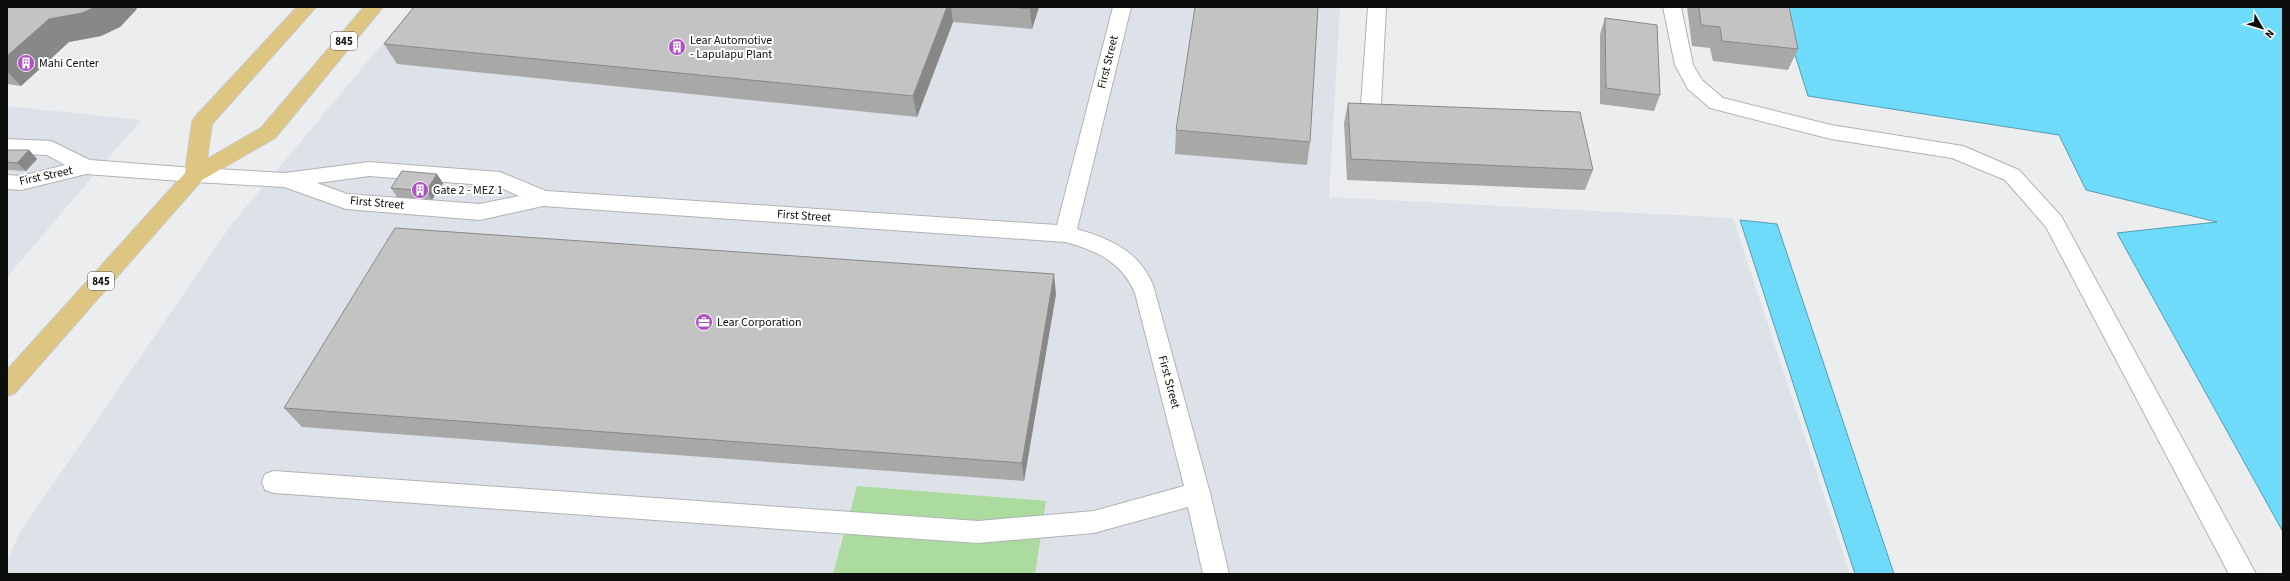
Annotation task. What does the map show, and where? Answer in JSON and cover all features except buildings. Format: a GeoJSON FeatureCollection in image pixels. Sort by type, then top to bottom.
{"type":"FeatureCollection","features":[{"type":"Feature","properties":{"kind":"main road"},"geometry":{"type":"LineString","coordinates":[[195,175],[202,122],[307,7]]}},
{"type":"Feature","properties":{"kind":"main road","name":"845"},"geometry":{"type":"LineString","coordinates":[[7,386],[195,175],[268,134],[374,7]]}},
{"type":"Feature","properties":{"kind":"street","name":"First Street"},"geometry":{"type":"LineString","coordinates":[[1065,234],[1122,7]]}},
{"type":"Feature","properties":{"kind":"street"},"geometry":{"type":"LineString","coordinates":[[1371,105],[1376,7]]}},
{"type":"Feature","properties":{"kind":"street"},"geometry":{"type":"LineString","coordinates":[[1672,7],[1684,65],[1695,84],[1717,102],[1831,132],[1956,151],[2012,175],[2054,222],[2244,574]]}},
{"type":"Feature","properties":{"kind":"street","name":"First Street"},"geometry":{"type":"LineString","coordinates":[[7,146],[51,148],[86,168]]}},
{"type":"Feature","properties":{"kind":"street","name":"First Street"},"geometry":{"type":"LineString","coordinates":[[7,182],[21,183],[86,168],[285,180],[368,169],[500,179],[544,198]]}},
{"type":"Feature","properties":{"kind":"street","name":"First Street"},"geometry":{"type":"LineString","coordinates":[[285,180],[346,201],[480,212],[544,198],[1065,234],[1089,240],[1106,248],[1135,270],[1146,293],[1198,493],[1216,574]]}},
{"type":"Feature","properties":{"kind":"street"},"geometry":{"type":"LineString","coordinates":[[274,482],[978,532],[1094,522],[1198,493]]}},
{"type":"Feature","properties":{"kind":"shaded area"},"geometry":{"type":"Polygon","coordinates":[[[413,7],[1340,7],[1329,197],[1733,218],[1850,574],[7,574],[7,564],[18,535],[231,225],[413,7]]]}},
{"type":"Feature","properties":{"kind":"shaded area"},"geometry":{"type":"Polygon","coordinates":[[[7,106],[141,120],[7,277],[7,106]]]}},
{"type":"Feature","properties":{"kind":"green space"},"geometry":{"type":"Polygon","coordinates":[[[857,486],[1046,501],[1035,574],[833,574],[857,486]]]}},
{"type":"Feature","properties":{"kind":"water"},"geometry":{"type":"Polygon","coordinates":[[[1780,7],[2283,7],[2283,532],[2117,233],[2217,222],[2086,190],[2059,135],[1808,96],[1780,7]]]}},
{"type":"Feature","properties":{"kind":"water"},"geometry":{"type":"Polygon","coordinates":[[[1740,220],[1777,224],[1894,574],[1855,574],[1740,220]]]}},
{"type":"Feature","properties":{"kind":"place","name":"Lear Automotive - Lapulapu Plant"},"geometry":{"type":"Point","coordinates":[677,47]}},
{"type":"Feature","properties":{"kind":"place","name":"Mahi Center"},"geometry":{"type":"Point","coordinates":[26,63]}},
{"type":"Feature","properties":{"kind":"place","name":"Gate 2 - MEZ 1"},"geometry":{"type":"Point","coordinates":[420,190]}},
{"type":"Feature","properties":{"kind":"place","name":"Lear Corporation"},"geometry":{"type":"Point","coordinates":[704,322]}}]}
